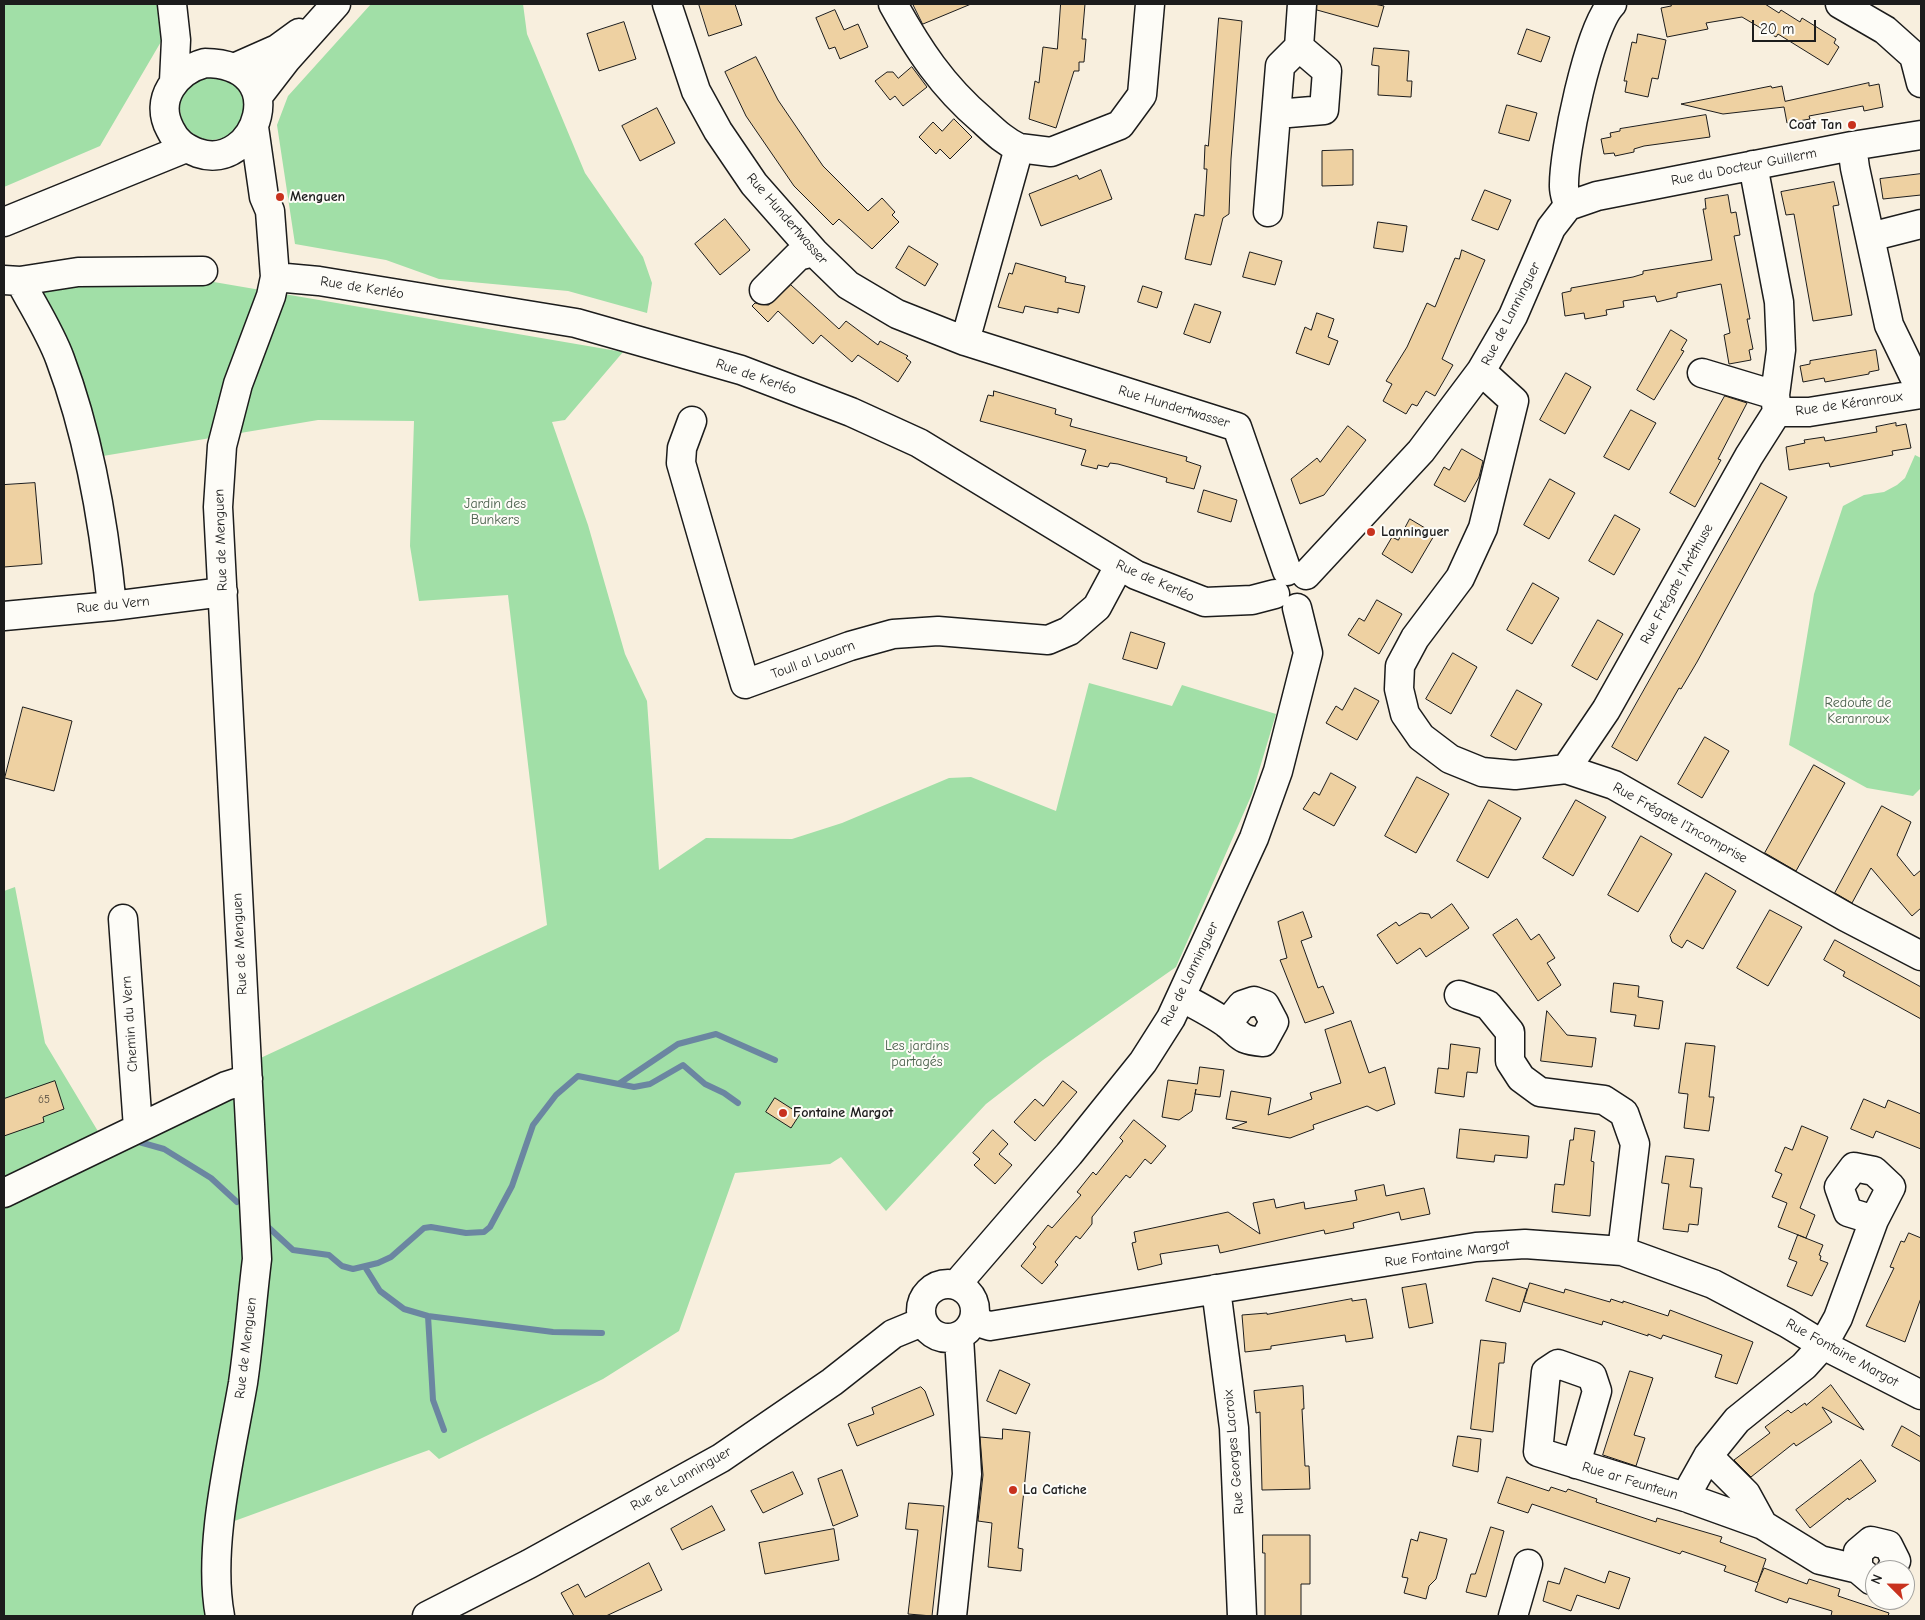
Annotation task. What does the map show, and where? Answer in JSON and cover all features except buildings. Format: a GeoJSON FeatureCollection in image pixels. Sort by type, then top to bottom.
{"type":"FeatureCollection","features":[{"type":"Feature","properties":{"kind":"street","name":"Rue Hundertwasser"},"geometry":{"type":"LineString","coordinates":[[667,4],[696,91],[718,131],[754,184],[814,252],[848,285],[897,314],[965,341],[1237,427],[1289,580]]}},
{"type":"Feature","properties":{"kind":"street"},"geometry":{"type":"LineString","coordinates":[[893,4],[921,54],[956,98],[1006,142],[1019,148],[1051,152],[1120,125],[1142,95],[1150,4]]}},
{"type":"Feature","properties":{"kind":"street"},"geometry":{"type":"LineString","coordinates":[[1268,212],[1280,66],[1299,47],[1302,4]]}},
{"type":"Feature","properties":{"kind":"street"},"geometry":{"type":"LineString","coordinates":[[1568,206],[1564,190],[1564,170],[1588,53],[1606,10],[1612,4]]}},
{"type":"Feature","properties":{"kind":"street"},"geometry":{"type":"LineString","coordinates":[[1840,4],[1918,48],[1921,83]]}},
{"type":"Feature","properties":{"kind":"street"},"geometry":{"type":"LineString","coordinates":[[174,81],[193,66],[226,65],[277,49],[333,7]]}},
{"type":"Feature","properties":{"kind":"street"},"geometry":{"type":"LineString","coordinates":[[275,278],[270,211],[264,197],[254,127],[259,95],[286,60],[333,7]]}},
{"type":"Feature","properties":{"kind":"street"},"geometry":{"type":"LineString","coordinates":[[174,12],[186,36],[226,65],[251,80],[259,95]]}},
{"type":"Feature","properties":{"kind":"street"},"geometry":{"type":"LineString","coordinates":[[174,12],[174,81],[165,104],[165,116],[176,140],[186,148],[205,155],[224,153],[237,148],[254,127]]}},
{"type":"Feature","properties":{"kind":"street"},"geometry":{"type":"LineString","coordinates":[[1277,114],[1324,110],[1327,71],[1299,47]]}},
{"type":"Feature","properties":{"kind":"street"},"geometry":{"type":"LineString","coordinates":[[134,168],[165,116]]}},
{"type":"Feature","properties":{"kind":"street","name":"Rue du Docteur Guillerm"},"geometry":{"type":"LineString","coordinates":[[1568,206],[1598,196],[1852,146],[1921,135]]}},
{"type":"Feature","properties":{"kind":"street","name":"Rue de Kéranroux"},"geometry":{"type":"LineString","coordinates":[[1776,404],[1809,412],[1921,393],[1889,324],[1852,146]]}},
{"type":"Feature","properties":{"kind":"street"},"geometry":{"type":"LineString","coordinates":[[4,222],[186,148]]}},
{"type":"Feature","properties":{"kind":"street"},"geometry":{"type":"LineString","coordinates":[[965,341],[1019,148]]}},
{"type":"Feature","properties":{"kind":"street"},"geometry":{"type":"LineString","coordinates":[[224,153],[264,197]]}},
{"type":"Feature","properties":{"kind":"street","name":"Rue Frégate l'Aréthuse"},"geometry":{"type":"LineString","coordinates":[[1566,769],[1606,710],[1749,456],[1776,404],[1782,350],[1779,302],[1753,166]]}},
{"type":"Feature","properties":{"kind":"street","name":"Rue de Lanninguer"},"geometry":{"type":"LineString","coordinates":[[956,1285],[1069,1154],[1143,1062],[1171,1018],[1181,997],[1254,838],[1278,771],[1308,653],[1298,608],[1283,606],[1289,580],[1421,451],[1481,371],[1513,316],[1551,228],[1568,206]]}},
{"type":"Feature","properties":{"kind":"street"},"geometry":{"type":"LineString","coordinates":[[1870,238],[1921,224]]}},
{"type":"Feature","properties":{"kind":"street"},"geometry":{"type":"LineString","coordinates":[[764,290],[798,256],[814,252]]}},
{"type":"Feature","properties":{"kind":"street"},"geometry":{"type":"LineString","coordinates":[[112,606],[107,558],[89,457],[60,358],[12,280],[78,272],[203,271]]}},
{"type":"Feature","properties":{"kind":"street","name":"Rue de Kerléo"},"geometry":{"type":"LineString","coordinates":[[275,278],[319,281],[576,323],[741,370],[851,412],[919,443],[1119,566],[1136,575],[1205,602],[1252,600],[1289,580]]}},
{"type":"Feature","properties":{"kind":"street","name":"Rue de Menguen"},"geometry":{"type":"LineString","coordinates":[[220,1616],[216,1593],[221,1506],[243,1380],[257,1259],[218,507],[222,446],[238,384],[272,296],[275,278]]}},
{"type":"Feature","properties":{"kind":"street","name":"Rue Frégate l'Incomprise"},"geometry":{"type":"LineString","coordinates":[[1481,371],[1514,401],[1484,528],[1460,578],[1415,638],[1400,666],[1399,689],[1405,714],[1420,737],[1450,758],[1482,772],[1515,775],[1566,769],[1614,786],[1837,912],[1918,949]]}},
{"type":"Feature","properties":{"kind":"street"},"geometry":{"type":"LineString","coordinates":[[1702,374],[1776,404]]}},
{"type":"Feature","properties":{"kind":"street","name":"Toull al Louarn"},"geometry":{"type":"LineString","coordinates":[[692,422],[682,448],[681,463],[745,684],[850,646],[893,634],[938,631],[1048,640],[1069,631],[1097,606],[1119,566]]}},
{"type":"Feature","properties":{"kind":"street","name":"Rue du Vern"},"geometry":{"type":"LineString","coordinates":[[4,616],[112,606],[223,592]]}},
{"type":"Feature","properties":{"kind":"street","name":"Chemin du Vern"},"geometry":{"type":"LineString","coordinates":[[123,919],[138,1128]]}},
{"type":"Feature","properties":{"kind":"street"},"geometry":{"type":"LineString","coordinates":[[1459,995],[1488,1005],[1510,1032],[1510,1061],[1522,1078],[1540,1092],[1604,1100],[1624,1113],[1635,1144],[1622,1251]]}},
{"type":"Feature","properties":{"kind":"street"},"geometry":{"type":"LineString","coordinates":[[1181,997],[1227,1024]]}},
{"type":"Feature","properties":{"kind":"street"},"geometry":{"type":"LineString","coordinates":[[4,1193],[226,1086],[248,1079]]}},
{"type":"Feature","properties":{"kind":"street","name":"Rue ar Feunteun"},"geometry":{"type":"LineString","coordinates":[[1685,1497],[1708,1456],[1737,1420],[1804,1366],[1823,1346],[1838,1318],[1874,1220]]}},
{"type":"Feature","properties":{"kind":"street","name":"Rue Fontaine Margot"},"geometry":{"type":"LineString","coordinates":[[966,1329],[1476,1247],[1525,1244],[1622,1251],[1713,1284],[1788,1323],[1823,1346],[1921,1395]]}},
{"type":"Feature","properties":{"kind":"street"},"geometry":{"type":"LineString","coordinates":[[952,1616],[967,1474],[966,1329],[975,1304],[971,1295],[956,1285],[939,1285],[931,1289],[921,1304],[922,1322],[928,1331],[937,1337],[948,1339],[966,1329]]}},
{"type":"Feature","properties":{"kind":"street","name":"Rue Georges Lacroix"},"geometry":{"type":"LineString","coordinates":[[1216,1289],[1234,1428],[1242,1616]]}},
{"type":"Feature","properties":{"kind":"street","name":"Rue de Lanninguer"},"geometry":{"type":"LineString","coordinates":[[427,1616],[529,1564],[721,1458],[832,1382],[893,1334],[922,1322]]}},
{"type":"Feature","properties":{"kind":"street","name":"Rue ar Feunteun"},"geometry":{"type":"LineString","coordinates":[[1708,1456],[1746,1494],[1763,1525]]}},
{"type":"Feature","properties":{"kind":"street","name":"Rue ar Feunteun"},"geometry":{"type":"LineString","coordinates":[[1576,1464],[1685,1497],[1763,1525],[1820,1560],[1865,1574]]}},
{"type":"Feature","properties":{"kind":"street","name":"Rue ar Feunteun"},"geometry":{"type":"LineString","coordinates":[[1865,1571],[1858,1552],[1871,1541],[1888,1545],[1896,1560]]}},
{"type":"Feature","properties":{"kind":"street"},"geometry":{"type":"LineString","coordinates":[[1513,1616],[1528,1564]]}},
{"type":"Feature","properties":{"kind":"green space"},"geometry":{"type":"Polygon","coordinates":[[[4,4],[157,4],[162,40],[100,146],[4,187],[4,4]]]}},
{"type":"Feature","properties":{"kind":"green space"},"geometry":{"type":"Polygon","coordinates":[[[371,4],[523,4],[527,34],[585,173],[643,257],[652,283],[647,313],[568,291],[439,279],[386,260],[295,244],[277,125],[288,96],[371,4]]]}},
{"type":"Feature","properties":{"kind":"green space"},"geometry":{"type":"Polygon","coordinates":[[[212,76],[230,81],[235,85],[239,90],[244,108],[239,126],[235,131],[230,135],[212,140],[194,135],[189,131],[185,126],[180,108],[185,90],[189,85],[194,81],[212,76]]]}},
{"type":"Feature","properties":{"kind":"green space"},"geometry":{"type":"Polygon","coordinates":[[[208,281],[623,352],[565,420],[552,422],[588,525],[625,654],[647,701],[659,870],[706,838],[792,839],[842,823],[949,778],[971,777],[1056,811],[1089,683],[1172,706],[1182,685],[1276,714],[1252,794],[1176,967],[1043,1060],[986,1104],[886,1211],[841,1157],[830,1164],[735,1173],[679,1331],[603,1379],[439,1459],[429,1450],[229,1523],[228,1616],[4,1616],[4,891],[15,887],[45,1043],[99,1133],[547,925],[508,595],[419,601],[410,546],[414,421],[318,420],[85,459],[14,285],[208,281]]]}},
{"type":"Feature","properties":{"kind":"green space","name":"Redoute de Keranroux"},"geometry":{"type":"Polygon","coordinates":[[[1915,455],[1921,458],[1921,788],[1913,796],[1867,788],[1789,745],[1814,594],[1843,506],[1864,495],[1884,492],[1897,485],[1905,478],[1915,455]]]}},
{"type":"Feature","properties":{"kind":"waterway"},"geometry":{"type":"LineString","coordinates":[[620,1083],[678,1044],[716,1034],[775,1060]]}},
{"type":"Feature","properties":{"kind":"waterway"},"geometry":{"type":"LineString","coordinates":[[267,1226],[293,1250],[329,1255],[342,1266],[353,1269],[378,1263],[391,1257],[424,1228],[431,1227],[466,1233],[484,1232],[490,1227],[512,1186],[533,1125],[556,1095],[578,1076],[634,1087],[650,1084],[683,1065],[705,1084],[724,1093],[738,1103]]}},
{"type":"Feature","properties":{"kind":"waterway"},"geometry":{"type":"LineString","coordinates":[[132,1140],[164,1149],[211,1178],[237,1202]]}},
{"type":"Feature","properties":{"kind":"waterway"},"geometry":{"type":"LineString","coordinates":[[365,1267],[380,1291],[404,1309],[428,1316],[553,1332],[602,1333]]}},
{"type":"Feature","properties":{"kind":"waterway"},"geometry":{"type":"LineString","coordinates":[[428,1316],[433,1400],[444,1430]]}},
{"type":"Feature","properties":{"kind":"place","name":"Coat Tan"},"geometry":{"type":"Point","coordinates":[1852,125]}},
{"type":"Feature","properties":{"kind":"place","name":"Menguen"},"geometry":{"type":"Point","coordinates":[280,197]}},
{"type":"Feature","properties":{"kind":"place","name":"Lanninguer"},"geometry":{"type":"Point","coordinates":[1371,532]}},
{"type":"Feature","properties":{"kind":"place","name":"Fontaine Margot"},"geometry":{"type":"Point","coordinates":[783,1113]}},
{"type":"Feature","properties":{"kind":"place","name":"La Catiche"},"geometry":{"type":"Point","coordinates":[1013,1490]}},
{"type":"Feature","properties":{"kind":"park label","name":"Jardin des Bunkers"},"geometry":{"type":"Point","coordinates":[495,512]}},
{"type":"Feature","properties":{"kind":"park label","name":"Les jardins partagés"},"geometry":{"type":"Point","coordinates":[917,1054]}}]}
